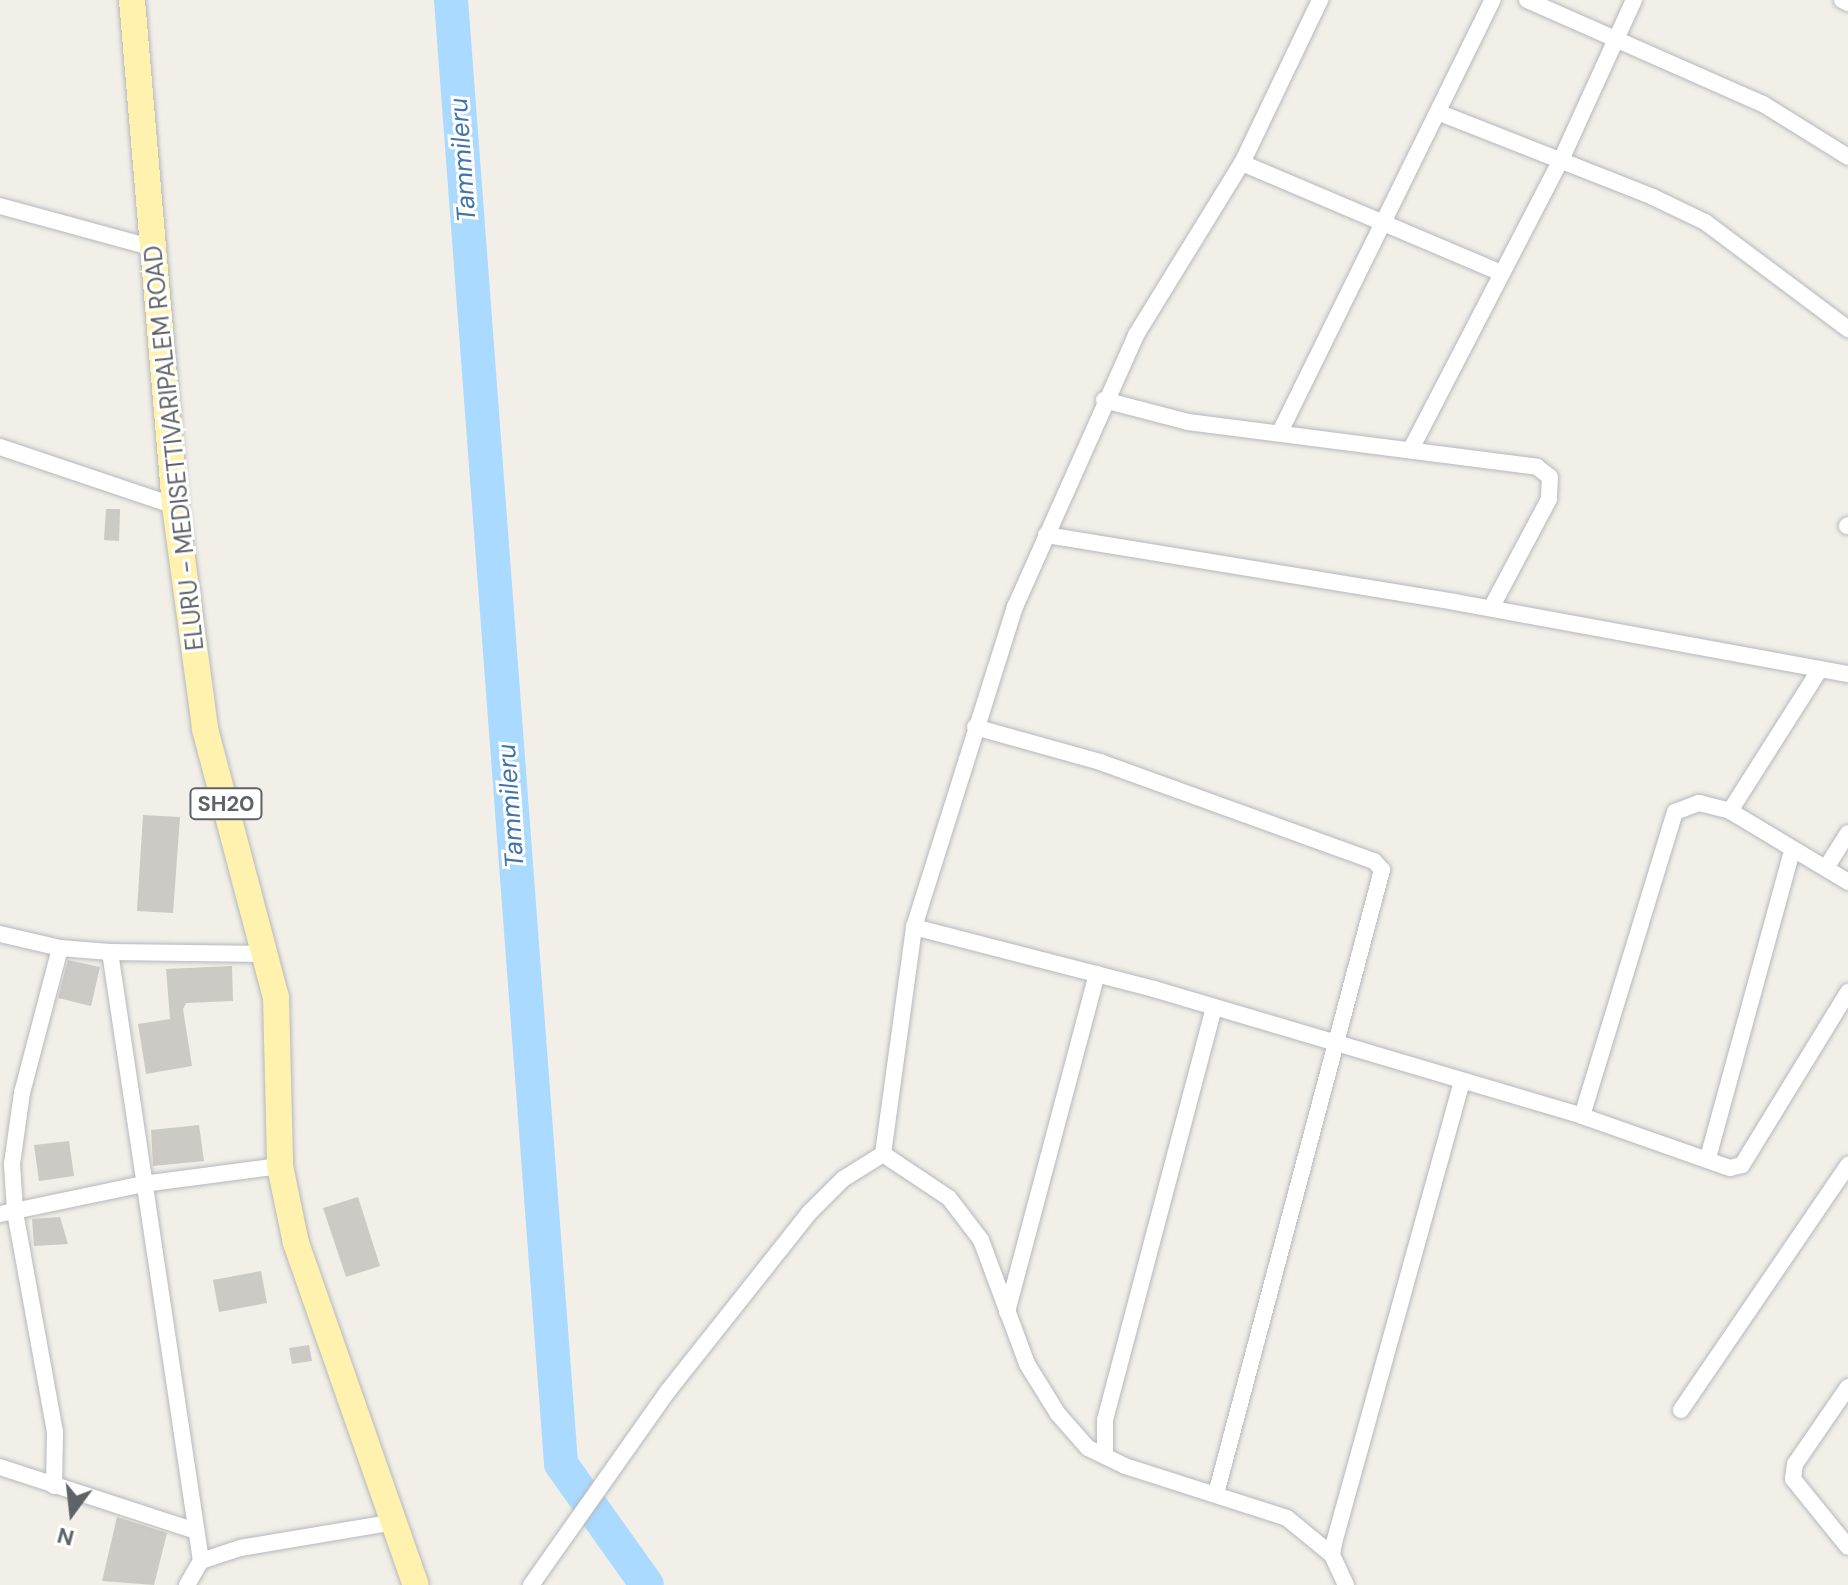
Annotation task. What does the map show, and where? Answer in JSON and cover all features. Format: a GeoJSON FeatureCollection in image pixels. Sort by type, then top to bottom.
{"type":"FeatureCollection","features":[{"type":"Feature","properties":{"kind":"main road","name":"ELURU - MEDISETTIVARIPALEM ROAD"},"geometry":{"type":"LineString","coordinates":[[132,0],[175,506],[205,729],[268,954],[281,1051],[280,1166],[305,1271],[416,1585]]}},
{"type":"Feature","properties":{"kind":"street"},"geometry":{"type":"LineString","coordinates":[[883,1154],[914,927],[1015,607],[1104,400],[1136,335],[1242,163],[1320,0]]}},
{"type":"Feature","properties":{"kind":"street"},"geometry":{"type":"LineString","coordinates":[[1280,432],[1381,222],[1440,113],[1493,0]]}},
{"type":"Feature","properties":{"kind":"street"},"geometry":{"type":"LineString","coordinates":[[1527,0],[1763,104],[1848,157]]}},
{"type":"Feature","properties":{"kind":"street"},"geometry":{"type":"LineString","coordinates":[[1411,449],[1561,160],[1634,0]]}},
{"type":"Feature","properties":{"kind":"street"},"geometry":{"type":"LineString","coordinates":[[1842,0],[1848,3]]}},
{"type":"Feature","properties":{"kind":"street"},"geometry":{"type":"LineString","coordinates":[[1440,113],[1561,160],[1705,222],[1848,329]]}},
{"type":"Feature","properties":{"kind":"street"},"geometry":{"type":"LineString","coordinates":[[1242,163],[1501,273]]}},
{"type":"Feature","properties":{"kind":"street"},"geometry":{"type":"LineString","coordinates":[[0,206],[154,248]]}},
{"type":"Feature","properties":{"kind":"street"},"geometry":{"type":"LineString","coordinates":[[1104,400],[1173,419],[1537,467],[1550,477],[1549,499],[1491,608]]}},
{"type":"Feature","properties":{"kind":"street"},"geometry":{"type":"LineString","coordinates":[[0,447],[175,506]]}},
{"type":"Feature","properties":{"kind":"street"},"geometry":{"type":"LineString","coordinates":[[1046,535],[1491,608],[1848,674]]}},
{"type":"Feature","properties":{"kind":"street"},"geometry":{"type":"LineString","coordinates":[[1730,811],[1820,669]]}},
{"type":"Feature","properties":{"kind":"street"},"geometry":{"type":"LineString","coordinates":[[975,727],[1100,762],[1374,861],[1382,870],[1339,1045],[1216,1494]]}},
{"type":"Feature","properties":{"kind":"street"},"geometry":{"type":"LineString","coordinates":[[1582,1116],[1675,812],[1699,803],[1730,811],[1848,882]]}},
{"type":"Feature","properties":{"kind":"street"},"geometry":{"type":"LineString","coordinates":[[1826,868],[1848,833]]}},
{"type":"Feature","properties":{"kind":"street"},"geometry":{"type":"LineString","coordinates":[[1708,1158],[1792,851]]}},
{"type":"Feature","properties":{"kind":"street"},"geometry":{"type":"LineString","coordinates":[[914,927],[1214,1007],[1582,1116],[1708,1158],[1721,1167],[1742,1165],[1848,992]]}},
{"type":"Feature","properties":{"kind":"street"},"geometry":{"type":"LineString","coordinates":[[0,934],[60,948],[110,952],[268,954]]}},
{"type":"Feature","properties":{"kind":"street"},"geometry":{"type":"LineString","coordinates":[[54,1486],[55,1432],[8,1213],[22,1093],[60,948]]}},
{"type":"Feature","properties":{"kind":"street"},"geometry":{"type":"LineString","coordinates":[[110,952],[201,1561],[187,1585]]}},
{"type":"Feature","properties":{"kind":"street"},"geometry":{"type":"LineString","coordinates":[[1007,1312],[1097,974]]}},
{"type":"Feature","properties":{"kind":"street"},"geometry":{"type":"LineString","coordinates":[[1105,1456],[1105,1420],[1214,1007]]}},
{"type":"Feature","properties":{"kind":"street"},"geometry":{"type":"LineString","coordinates":[[1332,1555],[1462,1081]]}},
{"type":"Feature","properties":{"kind":"street"},"geometry":{"type":"LineString","coordinates":[[883,1154],[949,1198],[981,1240],[1027,1364],[1058,1414],[1088,1448],[1287,1518],[1332,1555],[1346,1585]]}},
{"type":"Feature","properties":{"kind":"street"},"geometry":{"type":"LineString","coordinates":[[531,1585],[604,1479],[809,1213],[843,1179],[883,1154]]}},
{"type":"Feature","properties":{"kind":"street"},"geometry":{"type":"LineString","coordinates":[[1681,1410],[1848,1165]]}},
{"type":"Feature","properties":{"kind":"street"},"geometry":{"type":"LineString","coordinates":[[8,1213],[143,1184],[280,1166]]}},
{"type":"Feature","properties":{"kind":"street"},"geometry":{"type":"LineString","coordinates":[[1848,1387],[1795,1464],[1793,1479],[1848,1547]]}},
{"type":"Feature","properties":{"kind":"street"},"geometry":{"type":"LineString","coordinates":[[0,1467],[196,1531]]}},
{"type":"Feature","properties":{"kind":"street"},"geometry":{"type":"LineString","coordinates":[[201,1561],[240,1548],[396,1522]]}},
{"type":"Feature","properties":{"kind":"building"},"geometry":{"type":"Polygon","coordinates":[[[106,509],[120,509],[119,541],[104,540],[106,509]]]}},
{"type":"Feature","properties":{"kind":"building"},"geometry":{"type":"Polygon","coordinates":[[[143,815],[180,817],[173,913],[137,911],[143,815]]]}},
{"type":"Feature","properties":{"kind":"building"},"geometry":{"type":"Polygon","coordinates":[[[68,960],[100,967],[91,1006],[58,998],[68,960]]]}},
{"type":"Feature","properties":{"kind":"building"},"geometry":{"type":"Polygon","coordinates":[[[232,966],[233,1001],[186,1003],[183,1009],[192,1066],[146,1074],[138,1024],[170,1019],[166,969],[232,966]]]}},
{"type":"Feature","properties":{"kind":"building"},"geometry":{"type":"Polygon","coordinates":[[[199,1125],[204,1161],[153,1166],[151,1130],[199,1125]]]}},
{"type":"Feature","properties":{"kind":"building"},"geometry":{"type":"Polygon","coordinates":[[[69,1141],[74,1176],[39,1181],[34,1145],[69,1141]]]}},
{"type":"Feature","properties":{"kind":"building"},"geometry":{"type":"Polygon","coordinates":[[[358,1197],[380,1266],[346,1277],[323,1208],[358,1197]]]}},
{"type":"Feature","properties":{"kind":"building"},"geometry":{"type":"Polygon","coordinates":[[[60,1217],[68,1244],[34,1246],[32,1219],[60,1217]]]}},
{"type":"Feature","properties":{"kind":"building"},"geometry":{"type":"Polygon","coordinates":[[[261,1271],[267,1303],[219,1312],[213,1280],[261,1271]]]}},
{"type":"Feature","properties":{"kind":"building"},"geometry":{"type":"Polygon","coordinates":[[[309,1345],[312,1361],[292,1364],[289,1348],[309,1345]]]}},
{"type":"Feature","properties":{"kind":"building"},"geometry":{"type":"Polygon","coordinates":[[[117,1517],[167,1533],[154,1585],[102,1581],[117,1517]]]}},
{"type":"Feature","properties":{"kind":"waterway","name":"Tammileru"},"geometry":{"type":"LineString","coordinates":[[451,0],[561,1464],[647,1585]]}}]}
